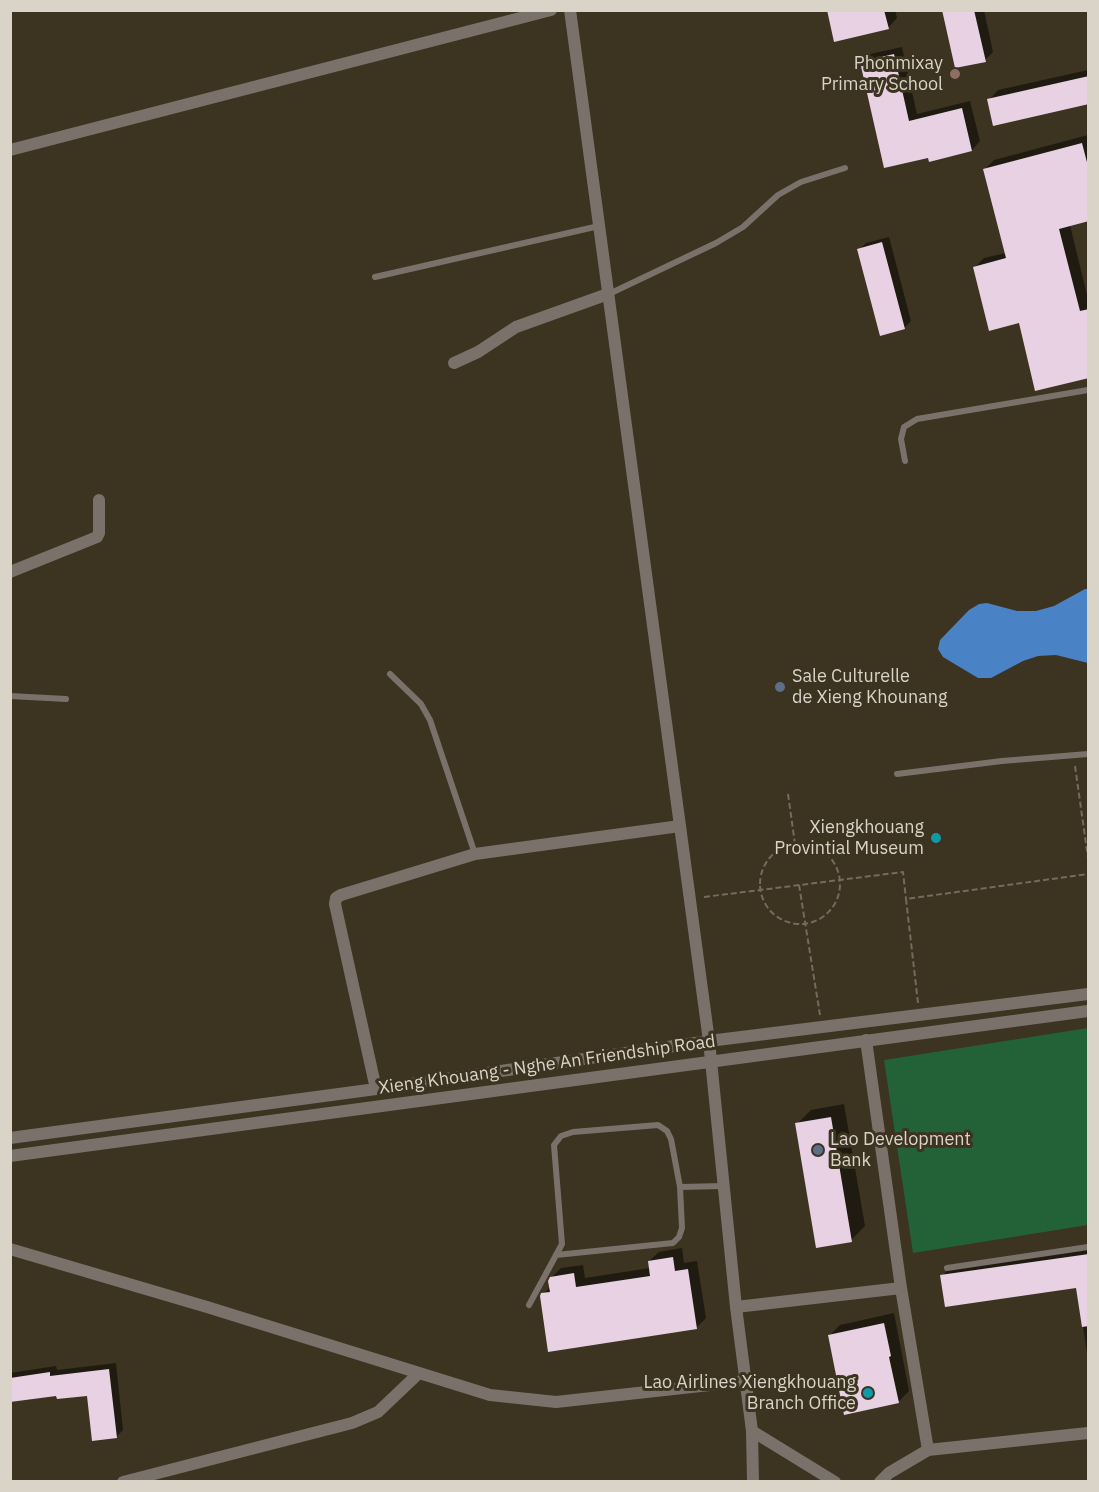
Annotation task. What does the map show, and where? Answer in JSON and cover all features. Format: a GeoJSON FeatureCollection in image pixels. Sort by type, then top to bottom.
{"type":"FeatureCollection","features":[{"type":"Feature","properties":{"kind":"street"},"geometry":{"type":"LineString","coordinates":[[10,150],[551,10]]}},
{"type":"Feature","properties":{"kind":"street"},"geometry":{"type":"LineString","coordinates":[[570,10],[709,1041],[736,1307],[752,1431],[753,1482]]}},
{"type":"Feature","properties":{"kind":"street"},"geometry":{"type":"LineString","coordinates":[[454,363],[478,352],[516,327],[608,294]]}},
{"type":"Feature","properties":{"kind":"street"},"geometry":{"type":"LineString","coordinates":[[10,572],[97,537],[99,500]]}},
{"type":"Feature","properties":{"kind":"street"},"geometry":{"type":"LineString","coordinates":[[376,1089],[334,904],[336,898],[475,854],[680,826]]}},
{"type":"Feature","properties":{"kind":"street","name":"Xieng Khouang - Nghe An Friendship Road"},"geometry":{"type":"LineString","coordinates":[[10,1138],[709,1041],[1089,994]]}},
{"type":"Feature","properties":{"kind":"street","name":"Xieng Khouang - Nghe An Friendship Road"},"geometry":{"type":"LineString","coordinates":[[10,1156],[1089,1011]]}},
{"type":"Feature","properties":{"kind":"street"},"geometry":{"type":"LineString","coordinates":[[866,1040],[928,1450]]}},
{"type":"Feature","properties":{"kind":"street"},"geometry":{"type":"LineString","coordinates":[[10,1249],[207,1307],[490,1395],[556,1402],[746,1381]]}},
{"type":"Feature","properties":{"kind":"street"},"geometry":{"type":"LineString","coordinates":[[736,1307],[902,1288]]}},
{"type":"Feature","properties":{"kind":"street"},"geometry":{"type":"LineString","coordinates":[[123,1482],[352,1423],[378,1412],[419,1373]]}},
{"type":"Feature","properties":{"kind":"street"},"geometry":{"type":"LineString","coordinates":[[752,1431],[835,1482]]}},
{"type":"Feature","properties":{"kind":"street"},"geometry":{"type":"LineString","coordinates":[[880,1482],[890,1473],[928,1450],[1089,1433]]}},
{"type":"Feature","properties":{"kind":"lane"},"geometry":{"type":"LineString","coordinates":[[608,294],[725,237],[743,226],[778,195],[801,182],[844,168]]}},
{"type":"Feature","properties":{"kind":"lane"},"geometry":{"type":"LineString","coordinates":[[375,277],[599,226]]}},
{"type":"Feature","properties":{"kind":"lane"},"geometry":{"type":"LineString","coordinates":[[905,461],[901,439],[904,427],[917,419],[1089,390]]}},
{"type":"Feature","properties":{"kind":"lane"},"geometry":{"type":"LineString","coordinates":[[390,674],[421,704],[430,720],[475,854]]}},
{"type":"Feature","properties":{"kind":"lane"},"geometry":{"type":"LineString","coordinates":[[10,696],[66,699]]}},
{"type":"Feature","properties":{"kind":"lane"},"geometry":{"type":"LineString","coordinates":[[897,774],[1002,761],[1089,754]]}},
{"type":"Feature","properties":{"kind":"lane"},"geometry":{"type":"LineString","coordinates":[[529,1305],[556,1255],[562,1244],[554,1144],[561,1136],[573,1132],[658,1125],[667,1131],[671,1139],[680,1187],[682,1228],[680,1237],[673,1243],[556,1255]]}},
{"type":"Feature","properties":{"kind":"lane"},"geometry":{"type":"LineString","coordinates":[[680,1187],[724,1186]]}},
{"type":"Feature","properties":{"kind":"lane"},"geometry":{"type":"LineString","coordinates":[[947,1268],[1089,1247]]}},
{"type":"Feature","properties":{"kind":"path"},"geometry":{"type":"LineString","coordinates":[[1073,756],[1089,858]]}},
{"type":"Feature","properties":{"kind":"path"},"geometry":{"type":"LineString","coordinates":[[788,794],[795,844]]}},
{"type":"Feature","properties":{"kind":"path"},"geometry":{"type":"LineString","coordinates":[[795,844],[820,849],[837,867],[840,879],[840,892],[836,904],[828,914],[817,921],[805,924],[792,924],[781,920],[767,907],[760,890],[760,877],[769,860],[783,848],[795,844]]}},
{"type":"Feature","properties":{"kind":"path"},"geometry":{"type":"LineString","coordinates":[[690,899],[903,872],[920,1015]]}},
{"type":"Feature","properties":{"kind":"path"},"geometry":{"type":"LineString","coordinates":[[906,899],[1089,874]]}},
{"type":"Feature","properties":{"kind":"path"},"geometry":{"type":"LineString","coordinates":[[799,885],[822,1027]]}},
{"type":"Feature","properties":{"kind":"green space"},"geometry":{"type":"Polygon","coordinates":[[[1088,1028],[1088,1225],[913,1253],[884,1060],[1088,1028]]]}},
{"type":"Feature","properties":{"kind":"water"},"geometry":{"type":"Polygon","coordinates":[[[1088,589],[1088,663],[1056,655],[1038,656],[1023,661],[991,678],[978,678],[943,657],[938,649],[940,640],[969,610],[979,604],[987,603],[1017,611],[1036,611],[1054,606],[1088,589]]]}},
{"type":"Feature","properties":{"kind":"building"},"geometry":{"type":"Polygon","coordinates":[[[827,10],[884,10],[889,29],[834,42],[827,10]]]}},
{"type":"Feature","properties":{"kind":"building"},"geometry":{"type":"Polygon","coordinates":[[[942,10],[974,10],[986,62],[955,68],[942,10]]]}},
{"type":"Feature","properties":{"kind":"building"},"geometry":{"type":"Polygon","coordinates":[[[894,54],[909,121],[962,108],[972,151],[929,162],[928,158],[884,168],[860,62],[894,54]]]}},
{"type":"Feature","properties":{"kind":"building"},"geometry":{"type":"Polygon","coordinates":[[[1089,76],[1089,104],[993,126],[987,99],[1089,76]]]}},
{"type":"Feature","properties":{"kind":"building"},"geometry":{"type":"Polygon","coordinates":[[[1082,143],[1089,170],[1089,221],[1059,229],[1080,311],[1089,309],[1089,378],[1035,391],[1019,323],[989,331],[973,267],[1006,258],[983,169],[1082,143]]]}},
{"type":"Feature","properties":{"kind":"building"},"geometry":{"type":"Polygon","coordinates":[[[882,242],[905,329],[880,336],[857,249],[882,242]]]}},
{"type":"Feature","properties":{"kind":"building"},"geometry":{"type":"Polygon","coordinates":[[[831,1117],[852,1242],[816,1248],[795,1123],[831,1117]]]}},
{"type":"Feature","properties":{"kind":"building"},"geometry":{"type":"Polygon","coordinates":[[[1089,1254],[1089,1326],[1082,1327],[1076,1288],[945,1307],[940,1275],[1089,1254]]]}},
{"type":"Feature","properties":{"kind":"building"},"geometry":{"type":"Polygon","coordinates":[[[673,1257],[675,1271],[688,1269],[697,1329],[548,1352],[540,1296],[541,1293],[550,1292],[548,1281],[550,1277],[574,1273],[576,1287],[650,1276],[648,1261],[673,1257]]]}},
{"type":"Feature","properties":{"kind":"building"},"geometry":{"type":"Polygon","coordinates":[[[884,1323],[899,1403],[844,1415],[828,1335],[884,1323]]]}},
{"type":"Feature","properties":{"kind":"building"},"geometry":{"type":"Polygon","coordinates":[[[109,1369],[117,1438],[92,1441],[87,1396],[57,1399],[56,1396],[10,1402],[10,1378],[50,1372],[50,1376],[109,1369]]]}},
{"type":"Feature","properties":{"kind":"place","name":"Phonmixay Primary School"},"geometry":{"type":"Point","coordinates":[955,74]}},
{"type":"Feature","properties":{"kind":"place","name":"Sale Culturelle de Xieng Khounang"},"geometry":{"type":"Point","coordinates":[780,687]}},
{"type":"Feature","properties":{"kind":"place","name":"Xiengkhouang Provintial Museum"},"geometry":{"type":"Point","coordinates":[936,838]}},
{"type":"Feature","properties":{"kind":"place","name":"Lao Development Bank"},"geometry":{"type":"Point","coordinates":[818,1150]}},
{"type":"Feature","properties":{"kind":"place","name":"Lao Airlines Xiengkhouang Branch Office"},"geometry":{"type":"Point","coordinates":[868,1393]}}]}
